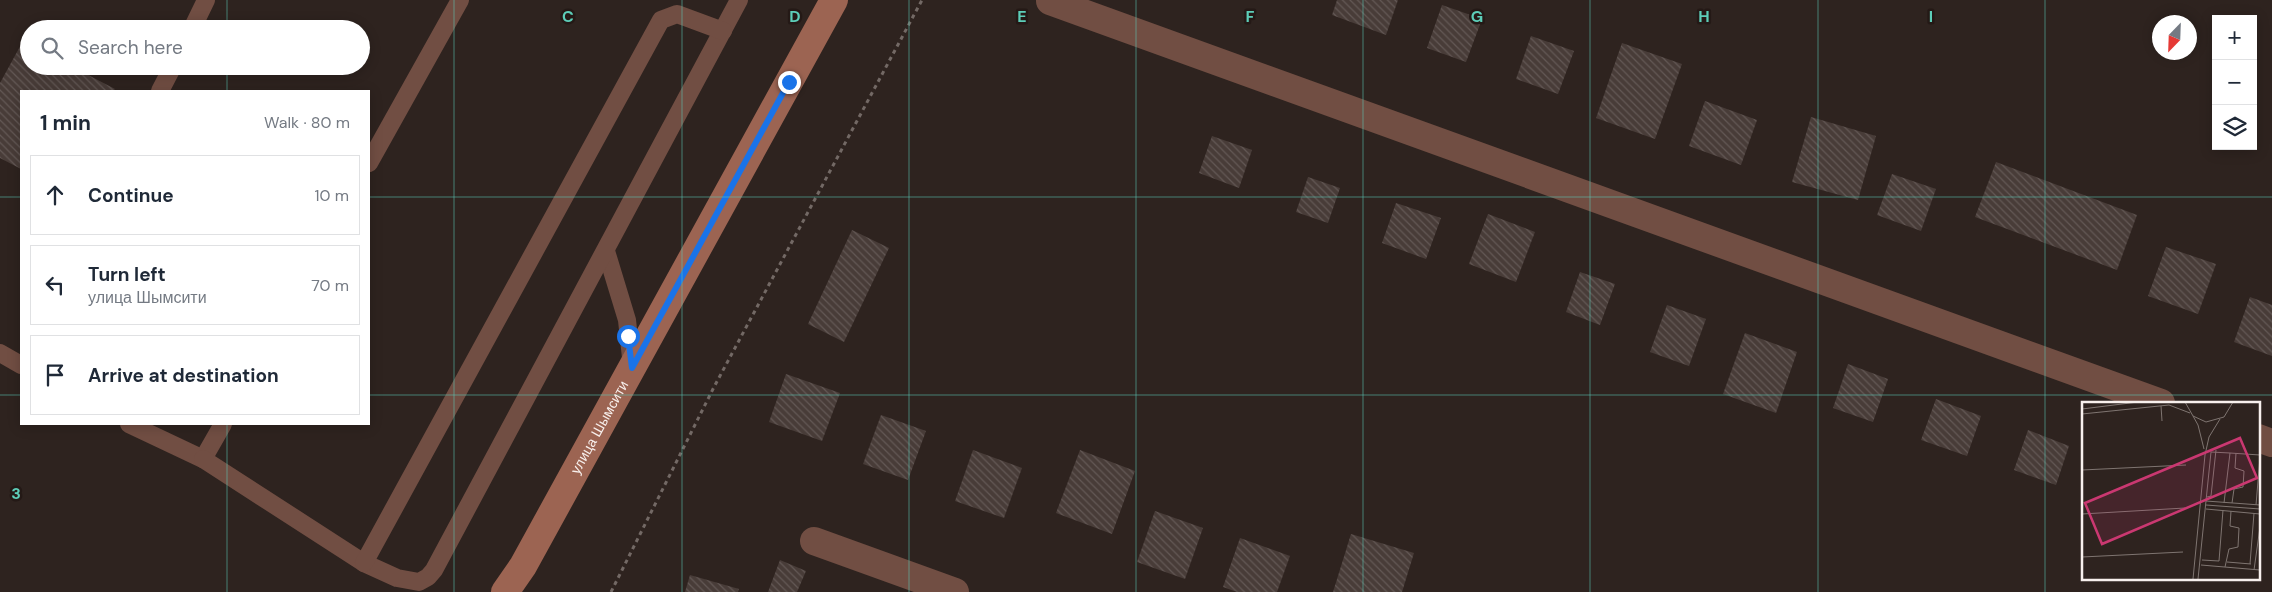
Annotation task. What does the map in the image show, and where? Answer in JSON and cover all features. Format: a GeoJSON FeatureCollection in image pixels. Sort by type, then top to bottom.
{"type":"FeatureCollection","features":[{"type":"Feature","properties":{"kind":"main road","name":"улица Шымсити"},"geometry":{"type":"LineString","coordinates":[[505,592],[523,566],[834,0]]}},
{"type":"Feature","properties":{"kind":"main road","name":"улица Шымсити"},"geometry":{"type":"LineString","coordinates":[[515,592],[523,566]]}},
{"type":"Feature","properties":{"kind":"street"},"geometry":{"type":"LineString","coordinates":[[1050,1],[2158,402]]}},
{"type":"Feature","properties":{"kind":"street"},"geometry":{"type":"LineString","coordinates":[[2260,439],[2272,443]]}},
{"type":"Feature","properties":{"kind":"street"},"geometry":{"type":"LineString","coordinates":[[814,541],[955,592]]}},
{"type":"Feature","properties":{"kind":"lane"},"geometry":{"type":"LineString","coordinates":[[196,20],[206,0]]}},
{"type":"Feature","properties":{"kind":"lane"},"geometry":{"type":"LineString","coordinates":[[370,161],[460,0]]}},
{"type":"Feature","properties":{"kind":"lane"},"geometry":{"type":"LineString","coordinates":[[131,425],[203,459],[364,562],[397,578],[419,582],[428,577],[434,570],[740,0]]}},
{"type":"Feature","properties":{"kind":"lane"},"geometry":{"type":"LineString","coordinates":[[364,562],[661,20],[677,14],[723,31]]}},
{"type":"Feature","properties":{"kind":"lane"},"geometry":{"type":"LineString","coordinates":[[161,90],[168,75]]}},
{"type":"Feature","properties":{"kind":"lane"},"geometry":{"type":"LineString","coordinates":[[606,251],[626,320],[632,368]]}},
{"type":"Feature","properties":{"kind":"lane"},"geometry":{"type":"LineString","coordinates":[[0,353],[20,364]]}},
{"type":"Feature","properties":{"kind":"lane"},"geometry":{"type":"LineString","coordinates":[[203,459],[222,425]]}},
{"type":"Feature","properties":{"kind":"path"},"geometry":{"type":"LineString","coordinates":[[611,592],[714,387],[922,0]]}},
{"type":"Feature","properties":{"kind":"building"},"geometry":{"type":"Polygon","coordinates":[[[1337,0],[1398,0],[1386,35],[1332,15],[1337,0]]]}},
{"type":"Feature","properties":{"kind":"building"},"geometry":{"type":"Polygon","coordinates":[[[1442,5],[1482,19],[1466,62],[1427,48],[1442,5]]]}},
{"type":"Feature","properties":{"kind":"building"},"geometry":{"type":"Polygon","coordinates":[[[1531,36],[1574,51],[1558,94],[1516,79],[1531,36]]]}},
{"type":"Feature","properties":{"kind":"building"},"geometry":{"type":"Polygon","coordinates":[[[1622,43],[1682,64],[1655,139],[1596,118],[1622,43]]]}},
{"type":"Feature","properties":{"kind":"building"},"geometry":{"type":"Polygon","coordinates":[[[20,46],[20,75],[88,75],[115,89],[20,90],[20,168],[0,158],[0,83],[20,46]]]}},
{"type":"Feature","properties":{"kind":"building"},"geometry":{"type":"Polygon","coordinates":[[[1705,101],[1757,120],[1741,165],[1689,146],[1705,101]]]}},
{"type":"Feature","properties":{"kind":"building"},"geometry":{"type":"Polygon","coordinates":[[[1811,117],[1876,136],[1858,200],[1792,182],[1811,117]]]}},
{"type":"Feature","properties":{"kind":"building"},"geometry":{"type":"Polygon","coordinates":[[[1212,136],[1252,150],[1239,188],[1199,173],[1212,136]]]}},
{"type":"Feature","properties":{"kind":"building"},"geometry":{"type":"Polygon","coordinates":[[[1996,162],[2137,215],[2117,270],[1975,217],[1996,162]]]}},
{"type":"Feature","properties":{"kind":"building"},"geometry":{"type":"Polygon","coordinates":[[[1892,174],[1936,189],[1921,231],[1877,215],[1892,174]]]}},
{"type":"Feature","properties":{"kind":"building"},"geometry":{"type":"Polygon","coordinates":[[[1308,177],[1340,188],[1328,223],[1296,212],[1308,177]]]}},
{"type":"Feature","properties":{"kind":"building"},"geometry":{"type":"Polygon","coordinates":[[[1396,203],[1441,218],[1426,259],[1382,243],[1396,203]]]}},
{"type":"Feature","properties":{"kind":"building"},"geometry":{"type":"Polygon","coordinates":[[[1488,214],[1535,232],[1516,282],[1469,264],[1488,214]]]}},
{"type":"Feature","properties":{"kind":"building"},"geometry":{"type":"Polygon","coordinates":[[[852,230],[889,248],[844,342],[808,324],[852,230]]]}},
{"type":"Feature","properties":{"kind":"building"},"geometry":{"type":"Polygon","coordinates":[[[2166,247],[2216,264],[2198,314],[2148,296],[2166,247]]]}},
{"type":"Feature","properties":{"kind":"building"},"geometry":{"type":"Polygon","coordinates":[[[1580,272],[1615,284],[1600,325],[1566,312],[1580,272]]]}},
{"type":"Feature","properties":{"kind":"building"},"geometry":{"type":"Polygon","coordinates":[[[2250,297],[2272,305],[2272,356],[2234,342],[2250,297]]]}},
{"type":"Feature","properties":{"kind":"building"},"geometry":{"type":"Polygon","coordinates":[[[1667,305],[1706,319],[1689,366],[1650,352],[1667,305]]]}},
{"type":"Feature","properties":{"kind":"building"},"geometry":{"type":"Polygon","coordinates":[[[1745,333],[1797,352],[1776,413],[1723,394],[1745,333]]]}},
{"type":"Feature","properties":{"kind":"building"},"geometry":{"type":"Polygon","coordinates":[[[1848,364],[1888,379],[1873,422],[1833,408],[1848,364]]]}},
{"type":"Feature","properties":{"kind":"building"},"geometry":{"type":"Polygon","coordinates":[[[786,374],[840,393],[822,441],[769,422],[786,374]]]}},
{"type":"Feature","properties":{"kind":"building"},"geometry":{"type":"Polygon","coordinates":[[[1936,399],[1981,416],[1967,456],[1921,440],[1936,399]]]}},
{"type":"Feature","properties":{"kind":"building"},"geometry":{"type":"Polygon","coordinates":[[[881,415],[926,431],[908,480],[863,464],[881,415]]]}},
{"type":"Feature","properties":{"kind":"building"},"geometry":{"type":"Polygon","coordinates":[[[2028,430],[2069,446],[2056,485],[2014,470],[2028,430]]]}},
{"type":"Feature","properties":{"kind":"building"},"geometry":{"type":"Polygon","coordinates":[[[973,450],[1022,468],[1004,518],[955,501],[973,450]]]}},
{"type":"Feature","properties":{"kind":"building"},"geometry":{"type":"Polygon","coordinates":[[[1080,450],[1135,471],[1112,534],[1056,513],[1080,450]]]}},
{"type":"Feature","properties":{"kind":"building"},"geometry":{"type":"Polygon","coordinates":[[[1155,511],[1203,528],[1185,579],[1137,562],[1155,511]]]}},
{"type":"Feature","properties":{"kind":"building"},"geometry":{"type":"Polygon","coordinates":[[[1351,534],[1414,553],[1402,592],[1333,592],[1351,534]]]}},
{"type":"Feature","properties":{"kind":"building"},"geometry":{"type":"Polygon","coordinates":[[[1240,538],[1290,556],[1277,592],[1237,592],[1223,587],[1240,538]]]}},
{"type":"Feature","properties":{"kind":"building"},"geometry":{"type":"Polygon","coordinates":[[[780,560],[806,571],[797,592],[768,592],[780,560]]]}},
{"type":"Feature","properties":{"kind":"building"},"geometry":{"type":"Polygon","coordinates":[[[690,575],[739,589],[738,592],[685,592],[690,575]]]}},
{"type":"Feature","properties":{"kind":"route"},"geometry":{"type":"LineString","coordinates":[[628,336],[632,368],[789,82]]}}]}
